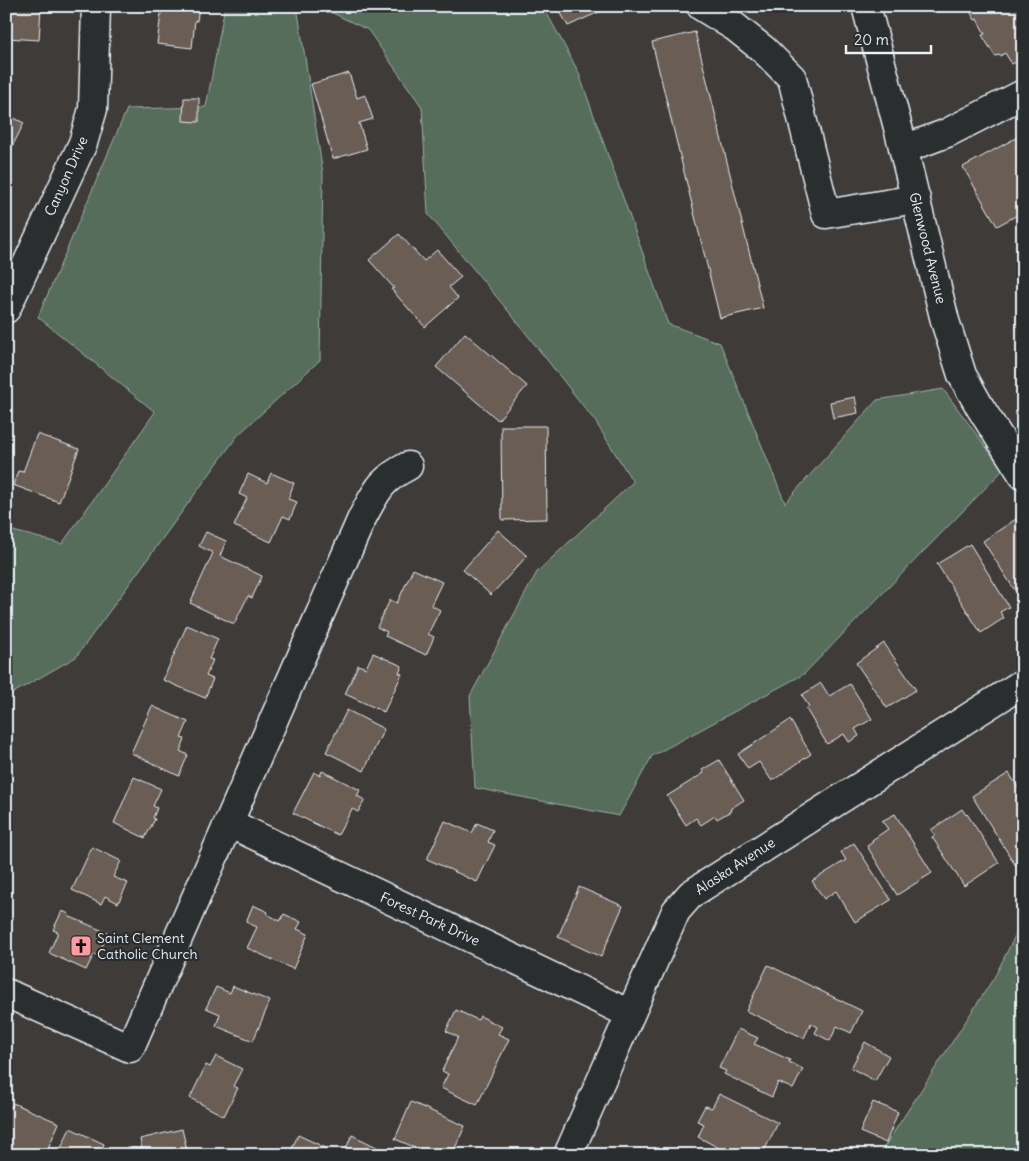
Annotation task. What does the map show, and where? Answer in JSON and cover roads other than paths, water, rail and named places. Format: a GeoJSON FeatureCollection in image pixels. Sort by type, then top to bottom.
{"type":"FeatureCollection","features":[{"type":"Feature","properties":{"kind":"street","name":"Canyon Drive"},"geometry":{"type":"LineString","coordinates":[[6,308],[83,144],[93,109],[96,6]]}},
{"type":"Feature","properties":{"kind":"street"},"geometry":{"type":"LineString","coordinates":[[701,6],[764,50],[792,78],[826,214],[916,200]]}},
{"type":"Feature","properties":{"kind":"street","name":"Glenwood Avenue"},"geometry":{"type":"LineString","coordinates":[[866,6],[904,149],[946,321],[962,374],[980,407],[1023,475]]}},
{"type":"Feature","properties":{"kind":"street"},"geometry":{"type":"LineString","coordinates":[[904,149],[947,133],[1023,94]]}},
{"type":"Feature","properties":{"kind":"street"},"geometry":{"type":"LineString","coordinates":[[6,993],[130,1048],[362,518],[379,486],[392,474],[408,466]]}},
{"type":"Feature","properties":{"kind":"street","name":"Alaska Avenue"},"geometry":{"type":"LineString","coordinates":[[568,1155],[676,911],[691,894],[1023,683]]}},
{"type":"Feature","properties":{"kind":"street","name":"Forest Park Drive"},"geometry":{"type":"LineString","coordinates":[[230,823],[630,1014]]}},
{"type":"Feature","properties":{"kind":"place","name":"Saint Clement Catholic Church"},"geometry":{"type":"Point","coordinates":[81,946]}}]}
